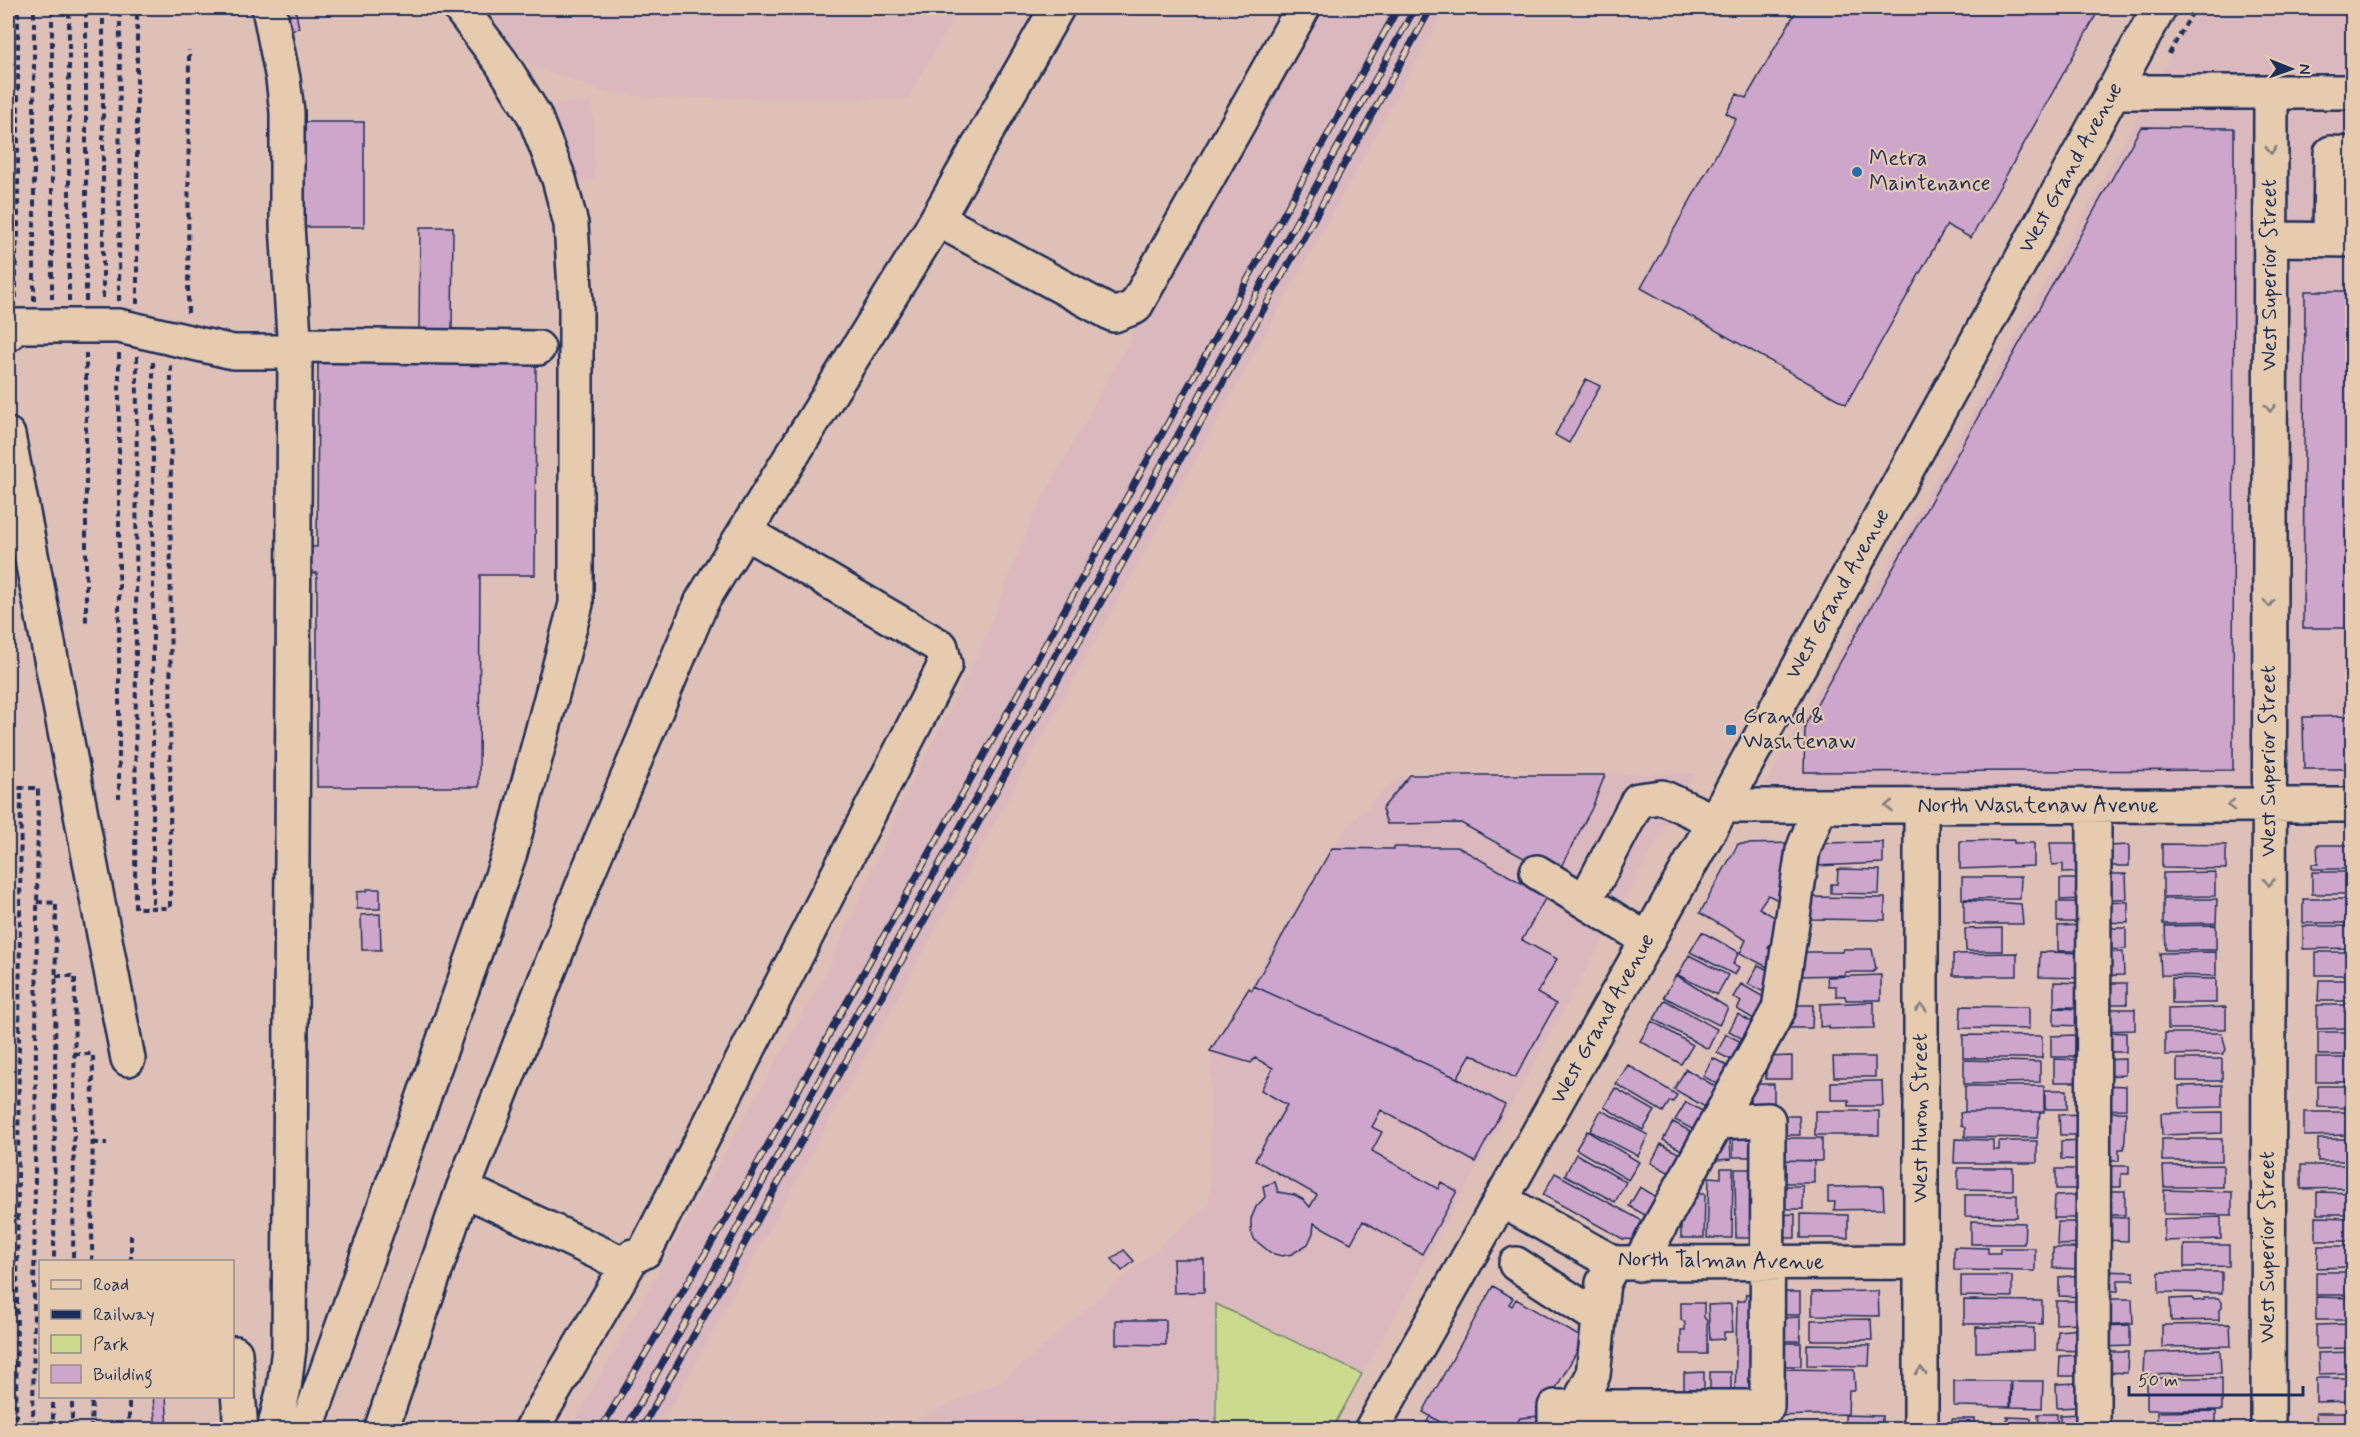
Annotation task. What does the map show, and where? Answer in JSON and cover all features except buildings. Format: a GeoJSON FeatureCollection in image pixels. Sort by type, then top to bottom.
{"type":"FeatureCollection","features":[{"type":"Feature","properties":{"kind":"street"},"geometry":{"type":"LineString","coordinates":[[268,8],[278,51],[287,112],[287,225],[295,348],[290,1348],[285,1388],[274,1430]]}},
{"type":"Feature","properties":{"kind":"street"},"geometry":{"type":"LineString","coordinates":[[306,1430],[510,853],[576,604],[576,305],[571,224],[559,179],[534,115],[501,62],[460,8]]}},
{"type":"Feature","properties":{"kind":"street"},"geometry":{"type":"LineString","coordinates":[[381,1430],[463,1189],[588,872],[698,612],[937,219],[1057,8]]}},
{"type":"Feature","properties":{"kind":"street"},"geometry":{"type":"LineString","coordinates":[[937,219],[1114,315],[1135,307],[1303,8]]}},
{"type":"Feature","properties":{"kind":"street","name":"West Grand Avenue"},"geometry":{"type":"LineString","coordinates":[[1371,1430],[1718,814],[2160,8]]}},
{"type":"Feature","properties":{"kind":"street"},"geometry":{"type":"LineString","coordinates":[[2112,92],[2352,92]]}},
{"type":"Feature","properties":{"kind":"street","name":"West Superior Street"},"geometry":{"type":"LineString","coordinates":[[2268,1430],[2271,92]]}},
{"type":"Feature","properties":{"kind":"street"},"geometry":{"type":"LineString","coordinates":[[2270,239],[2341,239],[2331,153],[2352,154]]}},
{"type":"Feature","properties":{"kind":"street"},"geometry":{"type":"LineString","coordinates":[[36,328],[145,333],[233,352],[295,348],[538,348]]}},
{"type":"Feature","properties":{"kind":"street"},"geometry":{"type":"LineString","coordinates":[[8,435],[128,1059]]}},
{"type":"Feature","properties":{"kind":"street"},"geometry":{"type":"LineString","coordinates":[[463,1189],[621,1263],[645,1251],[945,665],[940,647],[745,532]]}},
{"type":"Feature","properties":{"kind":"street"},"geometry":{"type":"LineString","coordinates":[[1594,884],[1638,800],[1662,797],[1718,814]]}},
{"type":"Feature","properties":{"kind":"street","name":"North Washtenaw Avenue"},"geometry":{"type":"LineString","coordinates":[[1718,814],[1820,806],[2352,805]]}},
{"type":"Feature","properties":{"kind":"street"},"geometry":{"type":"LineString","coordinates":[[1566,1418],[1593,1375],[1603,1284],[1626,1264],[1717,1122],[1779,1009],[1803,850],[1820,806]]}},
{"type":"Feature","properties":{"kind":"street","name":"West Huron Street"},"geometry":{"type":"LineString","coordinates":[[1921,806],[1921,1430]]}},
{"type":"Feature","properties":{"kind":"street"},"geometry":{"type":"LineString","coordinates":[[2093,1430],[2094,806]]}},
{"type":"Feature","properties":{"kind":"street"},"geometry":{"type":"LineString","coordinates":[[1538,872],[1647,940]]}},
{"type":"Feature","properties":{"kind":"street"},"geometry":{"type":"LineString","coordinates":[[1566,1418],[1767,1407],[1768,1120],[1717,1122]]}},
{"type":"Feature","properties":{"kind":"street","name":"North Talman Avenue"},"geometry":{"type":"LineString","coordinates":[[1501,1200],[1626,1264],[1921,1262]]}},
{"type":"Feature","properties":{"kind":"street"},"geometry":{"type":"LineString","coordinates":[[531,1430],[633,1256]]}},
{"type":"Feature","properties":{"kind":"street"},"geometry":{"type":"LineString","coordinates":[[1516,1264],[1599,1318]]}},
{"type":"Feature","properties":{"kind":"street"},"geometry":{"type":"LineString","coordinates":[[236,1353],[241,1430]]}},
{"type":"Feature","properties":{"kind":"path"},"geometry":{"type":"LineString","coordinates":[[18,8],[18,236],[16,248],[36,328]]}},
{"type":"Feature","properties":{"kind":"path"},"geometry":{"type":"LineString","coordinates":[[34,8],[36,328]]}},
{"type":"Feature","properties":{"kind":"path"},"geometry":{"type":"LineString","coordinates":[[36,328],[52,8]]}},
{"type":"Feature","properties":{"kind":"path"},"geometry":{"type":"LineString","coordinates":[[36,328],[69,8]]}},
{"type":"Feature","properties":{"kind":"path"},"geometry":{"type":"LineString","coordinates":[[103,8],[145,333],[135,908],[170,908],[145,333],[120,8]]}},
{"type":"Feature","properties":{"kind":"path"},"geometry":{"type":"LineString","coordinates":[[137,8],[145,333],[153,908]]}},
{"type":"Feature","properties":{"kind":"path"},"geometry":{"type":"LineString","coordinates":[[2166,58],[2194,8]]}},
{"type":"Feature","properties":{"kind":"path"},"geometry":{"type":"LineString","coordinates":[[119,798],[145,333],[189,50]]}},
{"type":"Feature","properties":{"kind":"path"},"geometry":{"type":"LineString","coordinates":[[8,248],[16,248]]}},
{"type":"Feature","properties":{"kind":"path"},"geometry":{"type":"LineString","coordinates":[[8,788],[38,788],[33,1430]]}},
{"type":"Feature","properties":{"kind":"path"},"geometry":{"type":"LineString","coordinates":[[16,1430],[21,788]]}},
{"type":"Feature","properties":{"kind":"path"},"geometry":{"type":"LineString","coordinates":[[37,902],[56,903],[54,1260]]}},
{"type":"Feature","properties":{"kind":"path"},"geometry":{"type":"LineString","coordinates":[[56,976],[75,976],[73,1260]]}},
{"type":"Feature","properties":{"kind":"path"},"geometry":{"type":"LineString","coordinates":[[74,1054],[93,1054],[92,1260]]}},
{"type":"Feature","properties":{"kind":"path"},"geometry":{"type":"LineString","coordinates":[[93,1143],[107,1143]]}},
{"type":"Feature","properties":{"kind":"path"},"geometry":{"type":"LineString","coordinates":[[131,1236],[131,1260]]}},
{"type":"Feature","properties":{"kind":"path"},"geometry":{"type":"LineString","coordinates":[[53,1398],[53,1430]]}},
{"type":"Feature","properties":{"kind":"path"},"geometry":{"type":"LineString","coordinates":[[72,1398],[72,1430]]}},
{"type":"Feature","properties":{"kind":"path"},"geometry":{"type":"LineString","coordinates":[[92,1398],[92,1430]]}},
{"type":"Feature","properties":{"kind":"path"},"geometry":{"type":"LineString","coordinates":[[129,1398],[129,1430]]}},
{"type":"Feature","properties":{"kind":"shaded area"},"geometry":{"type":"Polygon","coordinates":[[[484,8],[959,8],[907,99],[649,98],[603,92],[529,64],[484,8]]]}},
{"type":"Feature","properties":{"kind":"shaded area"},"geometry":{"type":"Polygon","coordinates":[[[1311,8],[1446,8],[659,1429],[570,1430],[830,965],[909,787],[981,649],[1032,518],[1311,8]]]}},
{"type":"Feature","properties":{"kind":"shaded area"},"geometry":{"type":"Polygon","coordinates":[[[2198,8],[2352,8],[2352,788],[1777,794],[1766,784],[2198,8]]]}},
{"type":"Feature","properties":{"kind":"shaded area"},"geometry":{"type":"Polygon","coordinates":[[[593,102],[595,179],[577,181],[552,104],[593,102]]]}},
{"type":"Feature","properties":{"kind":"shaded area"},"geometry":{"type":"Polygon","coordinates":[[[1695,773],[1332,1429],[894,1430],[1005,1379],[1209,1204],[1211,1050],[1332,848],[1351,823],[1399,776],[1695,773]]]}},
{"type":"Feature","properties":{"kind":"green space"},"geometry":{"type":"Polygon","coordinates":[[[1216,1304],[1362,1374],[1332,1429],[1216,1429],[1216,1304]]]}},
{"type":"Feature","properties":{"kind":"railway"},"geometry":{"type":"LineString","coordinates":[[600,1430],[739,1197],[1398,8]]}},
{"type":"Feature","properties":{"kind":"railway"},"geometry":{"type":"LineString","coordinates":[[625,1430],[1415,8]]}},
{"type":"Feature","properties":{"kind":"railway"},"geometry":{"type":"LineString","coordinates":[[641,1430],[1431,8]]}},
{"type":"Feature","properties":{"kind":"place","name":"Metra Maintenance"},"geometry":{"type":"Point","coordinates":[1857,172]}},
{"type":"Feature","properties":{"kind":"place","name":"Grand & Washtenaw"},"geometry":{"type":"Point","coordinates":[1731,730]}}]}
